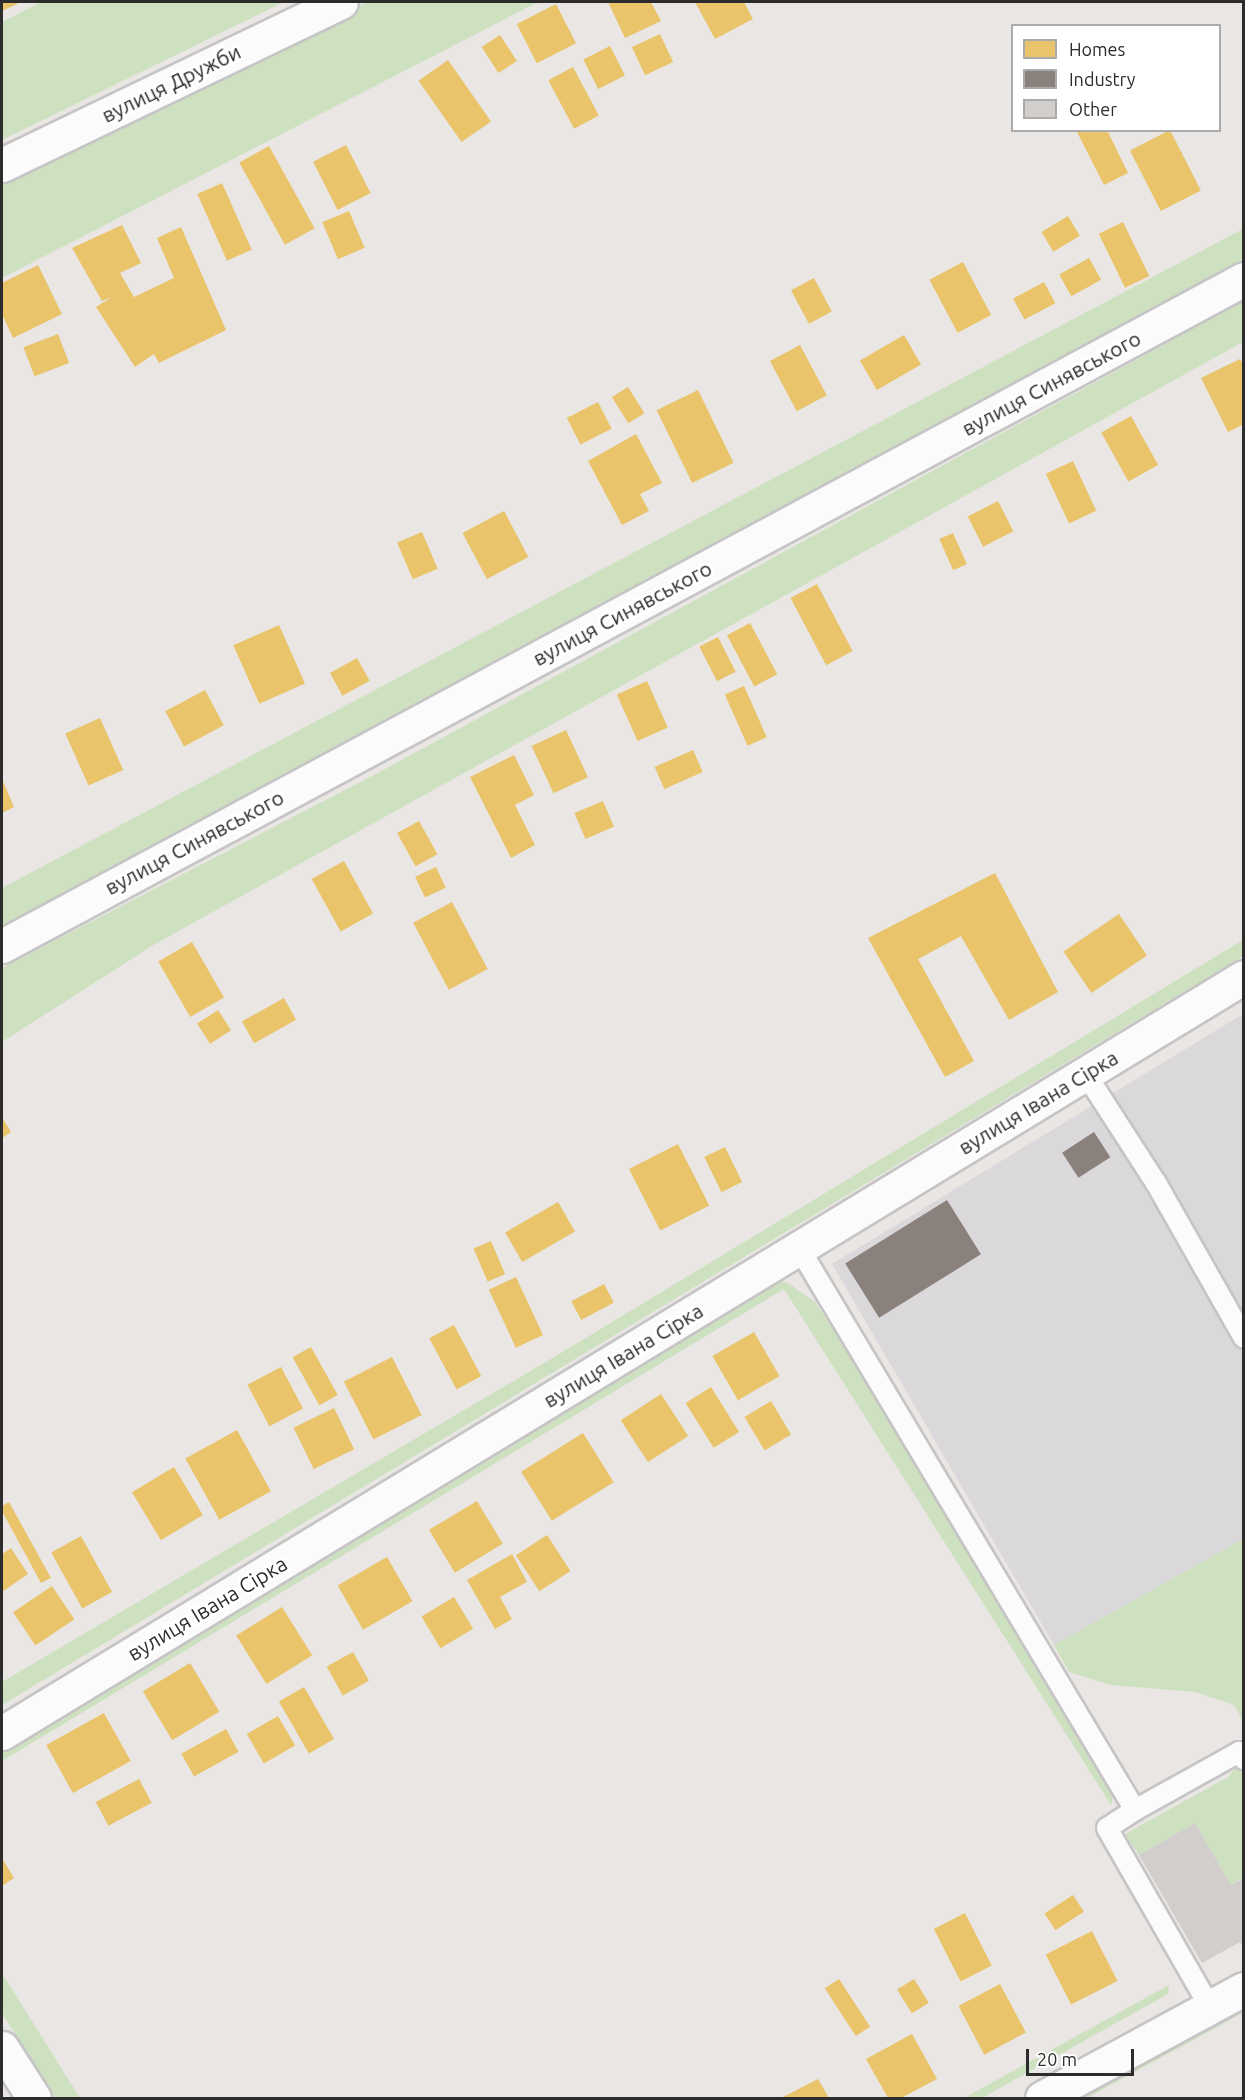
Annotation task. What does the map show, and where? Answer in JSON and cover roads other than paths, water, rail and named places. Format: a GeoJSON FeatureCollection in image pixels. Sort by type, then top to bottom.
{"type":"FeatureCollection","features":[{"type":"Feature","properties":{"kind":"street","name":"вулиця Дружби"},"geometry":{"type":"LineString","coordinates":[[2,165],[341,2]]}},
{"type":"Feature","properties":{"kind":"street","name":"вулиця Синявського"},"geometry":{"type":"LineString","coordinates":[[2,946],[1244,279]]}},
{"type":"Feature","properties":{"kind":"street","name":"вулиця Івана Сірка"},"geometry":{"type":"LineString","coordinates":[[2,1733],[1244,977]]}},
{"type":"Feature","properties":{"kind":"street"},"geometry":{"type":"LineString","coordinates":[[1042,2098],[1244,1989]]}},
{"type":"Feature","properties":{"kind":"street"},"geometry":{"type":"LineString","coordinates":[[2,2048],[34,2098]]}},
{"type":"Feature","properties":{"kind":"lane"},"geometry":{"type":"LineString","coordinates":[[1085,1073],[1156,1183],[1244,1338]]}},
{"type":"Feature","properties":{"kind":"lane"},"geometry":{"type":"LineString","coordinates":[[799,1248],[1135,1810]]}},
{"type":"Feature","properties":{"kind":"lane"},"geometry":{"type":"LineString","coordinates":[[1210,2007],[1107,1828],[1239,1752],[1244,1759]]}}]}
